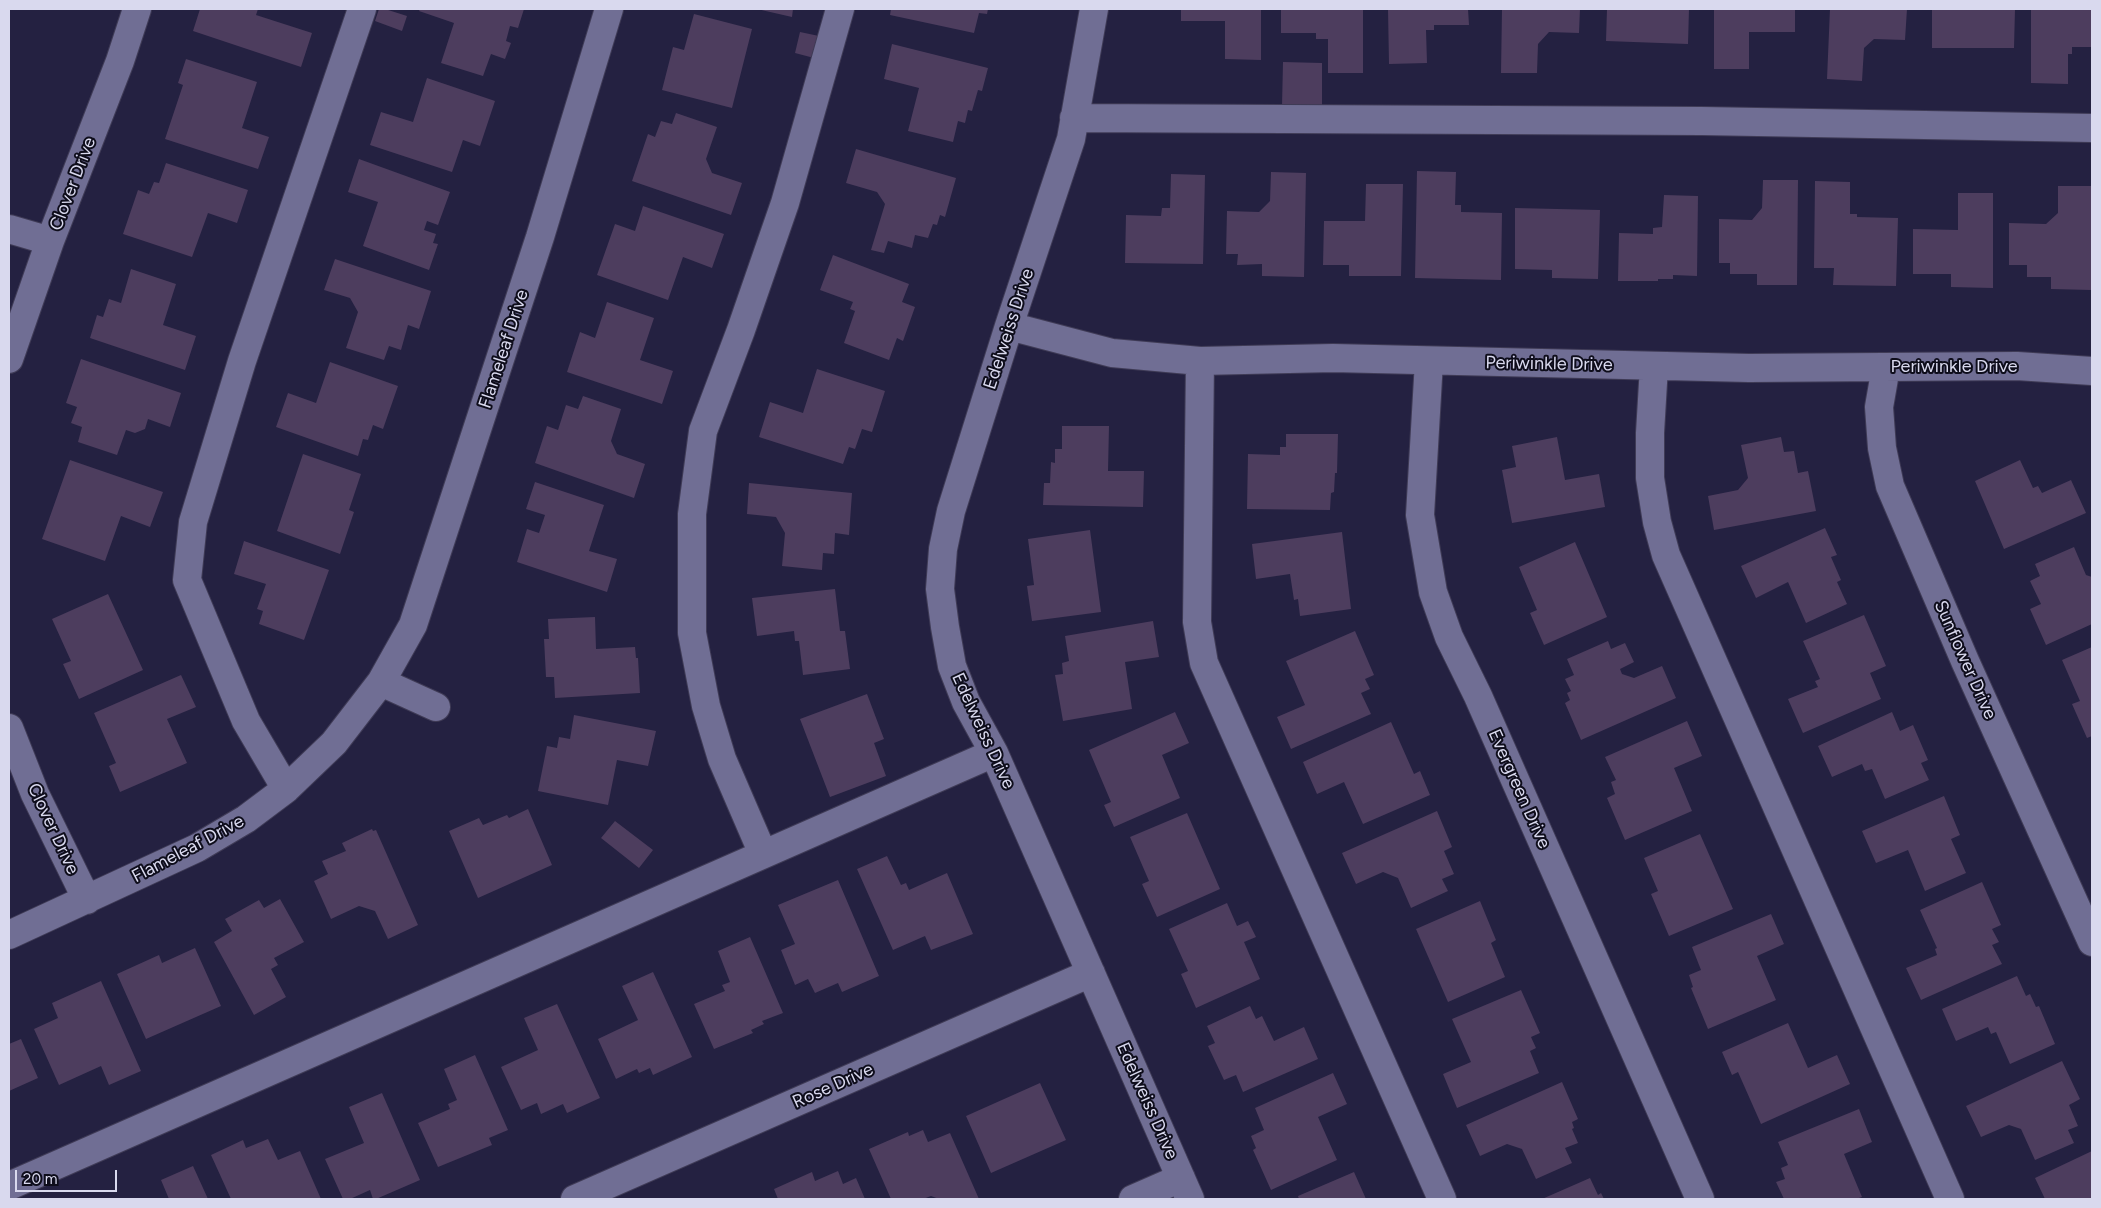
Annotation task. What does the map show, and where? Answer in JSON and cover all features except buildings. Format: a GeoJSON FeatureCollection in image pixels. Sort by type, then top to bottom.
{"type":"FeatureCollection","features":[{"type":"Feature","properties":{"kind":"street","name":"Clover Drive"},"geometry":{"type":"LineString","coordinates":[[9,359],[50,241],[120,61],[136,9]]}},
{"type":"Feature","properties":{"kind":"street"},"geometry":{"type":"LineString","coordinates":[[286,789],[246,722],[187,580],[192,522],[242,360],[362,9]]}},
{"type":"Feature","properties":{"kind":"street","name":"Flameleaf Drive"},"geometry":{"type":"LineString","coordinates":[[9,936],[197,848],[246,819],[286,789],[334,743],[381,682],[413,625],[540,237],[608,9]]}},
{"type":"Feature","properties":{"kind":"street"},"geometry":{"type":"LineString","coordinates":[[763,854],[722,759],[706,706],[692,633],[692,514],[703,430],[741,330],[785,202],[840,9]]}},
{"type":"Feature","properties":{"kind":"street","name":"Edelweiss Drive"},"geometry":{"type":"LineString","coordinates":[[1094,9],[1071,140],[1009,326],[951,511],[943,549],[940,589],[952,666],[966,702],[994,753],[1185,1189]]}},
{"type":"Feature","properties":{"kind":"street"},"geometry":{"type":"LineString","coordinates":[[1074,118],[1702,121],[2092,128]]}},
{"type":"Feature","properties":{"kind":"street"},"geometry":{"type":"LineString","coordinates":[[9,229],[50,241]]}},
{"type":"Feature","properties":{"kind":"street","name":"Periwinkle Drive"},"geometry":{"type":"LineString","coordinates":[[1009,326],[1112,354],[1200,361],[1333,358],[1749,368],[2016,366],[2092,371]]}},
{"type":"Feature","properties":{"kind":"street"},"geometry":{"type":"LineString","coordinates":[[1200,361],[1197,622],[1204,663],[1442,1199]]}},
{"type":"Feature","properties":{"kind":"street","name":"Evergreen Drive"},"geometry":{"type":"LineString","coordinates":[[1429,361],[1420,515],[1433,592],[1449,637],[1478,696],[1700,1199]]}},
{"type":"Feature","properties":{"kind":"street"},"geometry":{"type":"LineString","coordinates":[[1654,366],[1650,433],[1650,478],[1656,522],[1666,555],[1950,1199]]}},
{"type":"Feature","properties":{"kind":"street","name":"Sunflower Drive"},"geometry":{"type":"LineString","coordinates":[[1886,367],[1879,407],[1882,448],[1890,486],[1965,661],[2092,942]]}},
{"type":"Feature","properties":{"kind":"street"},"geometry":{"type":"LineString","coordinates":[[381,682],[436,707]]}},
{"type":"Feature","properties":{"kind":"street","name":"Clover Drive"},"geometry":{"type":"LineString","coordinates":[[9,728],[35,794],[88,900]]}},
{"type":"Feature","properties":{"kind":"street"},"geometry":{"type":"LineString","coordinates":[[9,1186],[994,753]]}},
{"type":"Feature","properties":{"kind":"street","name":"Rose Drive"},"geometry":{"type":"LineString","coordinates":[[575,1199],[1091,973]]}},
{"type":"Feature","properties":{"kind":"street"},"geometry":{"type":"LineString","coordinates":[[1132,1199],[1185,1189]]}}]}
